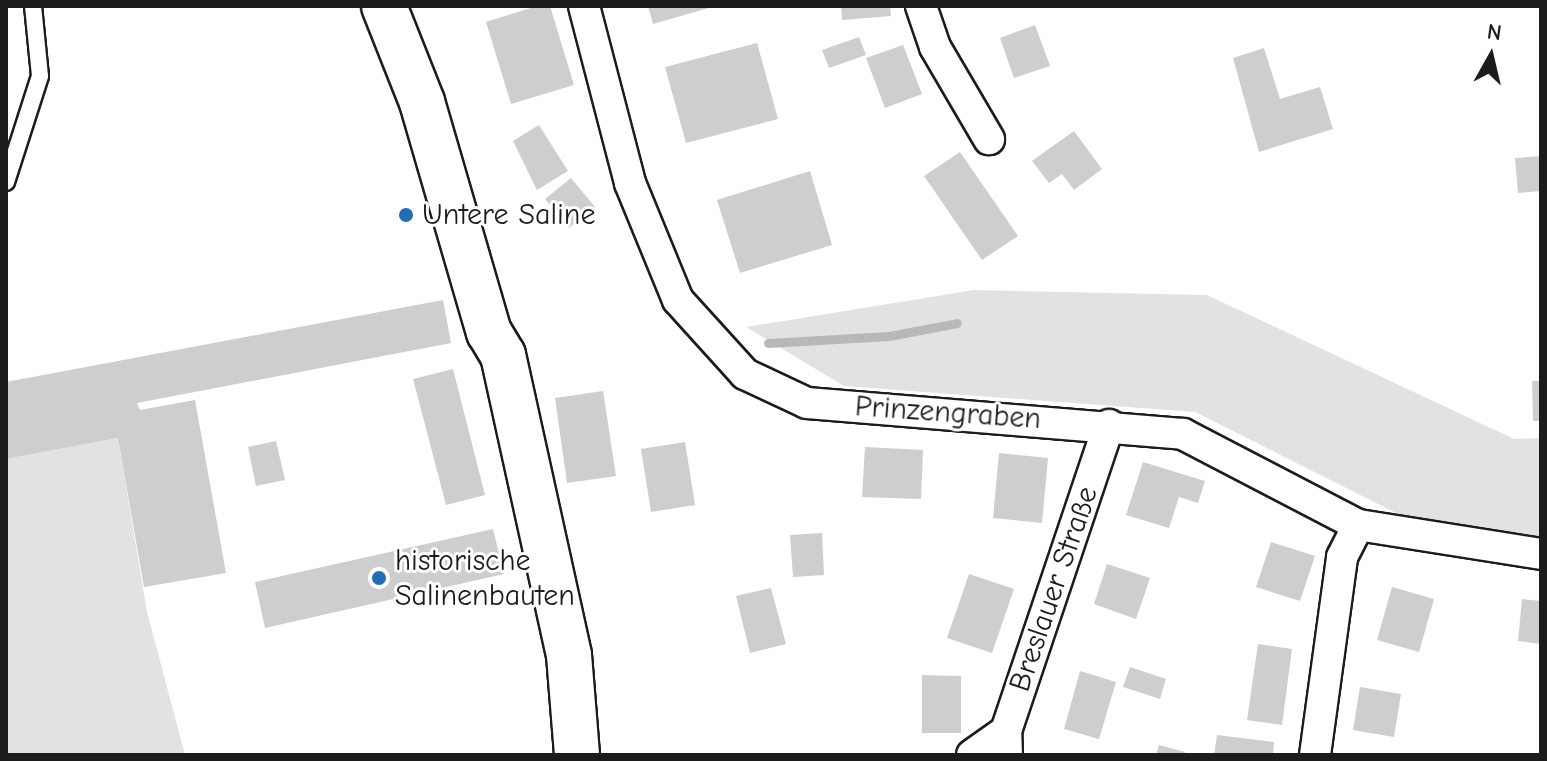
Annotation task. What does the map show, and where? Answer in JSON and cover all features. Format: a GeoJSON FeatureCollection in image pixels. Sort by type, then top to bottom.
{"type":"FeatureCollection","features":[{"type":"Feature","properties":{"kind":"main road"},"geometry":{"type":"LineString","coordinates":[[384,6],[422,102],[489,332],[503,355],[569,655],[577,755]]}},
{"type":"Feature","properties":{"kind":"street","name":"Prinzengraben"},"geometry":{"type":"LineString","coordinates":[[584,6],[630,183],[678,300],[745,374],[807,403],[1109,425],[1183,434],[1358,525],[1541,554]]}},
{"type":"Feature","properties":{"kind":"street"},"geometry":{"type":"LineString","coordinates":[[921,6],[935,47],[989,139]]}},
{"type":"Feature","properties":{"kind":"street","name":"Breslauer Straße"},"geometry":{"type":"LineString","coordinates":[[1007,743],[1109,425]]}},
{"type":"Feature","properties":{"kind":"street"},"geometry":{"type":"LineString","coordinates":[[1315,755],[1342,557],[1358,525]]}},
{"type":"Feature","properties":{"kind":"street"},"geometry":{"type":"LineString","coordinates":[[972,755],[1007,743]]}},
{"type":"Feature","properties":{"kind":"lane"},"geometry":{"type":"LineString","coordinates":[[6,182],[40,76],[33,6]]}},
{"type":"Feature","properties":{"kind":"shaded area"},"geometry":{"type":"Polygon","coordinates":[[[974,290],[1207,295],[1514,439],[1541,438],[1541,542],[1416,523],[1195,412],[844,386],[746,327],[974,290]]]}},
{"type":"Feature","properties":{"kind":"shaded area"},"geometry":{"type":"Polygon","coordinates":[[[118,438],[147,612],[185,755],[6,755],[6,459],[118,438]]]}},
{"type":"Feature","properties":{"kind":"building"},"geometry":{"type":"Polygon","coordinates":[[[537,6],[550,6],[574,85],[511,104],[486,22],[537,6]]]}},
{"type":"Feature","properties":{"kind":"building"},"geometry":{"type":"Polygon","coordinates":[[[648,6],[712,6],[712,7],[653,24],[648,6]]]}},
{"type":"Feature","properties":{"kind":"building"},"geometry":{"type":"Polygon","coordinates":[[[841,6],[890,6],[891,16],[842,20],[841,6]]]}},
{"type":"Feature","properties":{"kind":"building"},"geometry":{"type":"Polygon","coordinates":[[[1035,25],[1050,66],[1014,78],[1000,38],[1035,25]]]}},
{"type":"Feature","properties":{"kind":"building"},"geometry":{"type":"Polygon","coordinates":[[[859,37],[866,55],[829,68],[822,50],[859,37]]]}},
{"type":"Feature","properties":{"kind":"building"},"geometry":{"type":"Polygon","coordinates":[[[757,43],[778,119],[686,143],[665,67],[757,43]]]}},
{"type":"Feature","properties":{"kind":"building"},"geometry":{"type":"Polygon","coordinates":[[[903,45],[922,94],[885,108],[866,58],[903,45]]]}},
{"type":"Feature","properties":{"kind":"building"},"geometry":{"type":"Polygon","coordinates":[[[1264,48],[1280,99],[1320,87],[1333,129],[1259,152],[1233,58],[1264,48]]]}},
{"type":"Feature","properties":{"kind":"building"},"geometry":{"type":"Polygon","coordinates":[[[539,125],[568,171],[537,190],[513,141],[539,125]]]}},
{"type":"Feature","properties":{"kind":"building"},"geometry":{"type":"Polygon","coordinates":[[[1074,131],[1102,169],[1074,190],[1062,174],[1049,183],[1032,161],[1074,131]]]}},
{"type":"Feature","properties":{"kind":"building"},"geometry":{"type":"Polygon","coordinates":[[[960,152],[1018,236],[982,260],[924,176],[960,152]]]}},
{"type":"Feature","properties":{"kind":"building"},"geometry":{"type":"Polygon","coordinates":[[[1541,156],[1541,191],[1518,193],[1515,158],[1541,156]]]}},
{"type":"Feature","properties":{"kind":"building"},"geometry":{"type":"Polygon","coordinates":[[[810,171],[832,245],[740,273],[717,200],[810,171]]]}},
{"type":"Feature","properties":{"kind":"building"},"geometry":{"type":"Polygon","coordinates":[[[571,178],[595,207],[569,228],[545,199],[571,178]]]}},
{"type":"Feature","properties":{"kind":"building"},"geometry":{"type":"Polygon","coordinates":[[[443,300],[451,343],[137,403],[140,410],[195,400],[226,573],[144,587],[118,438],[6,459],[6,382],[443,300]]]}},
{"type":"Feature","properties":{"kind":"building"},"geometry":{"type":"Polygon","coordinates":[[[453,369],[485,495],[446,505],[413,379],[453,369]]]}},
{"type":"Feature","properties":{"kind":"building"},"geometry":{"type":"Polygon","coordinates":[[[1532,381],[1541,381],[1541,421],[1533,421],[1532,381]]]}},
{"type":"Feature","properties":{"kind":"building"},"geometry":{"type":"Polygon","coordinates":[[[603,391],[616,476],[567,483],[555,398],[603,391]]]}},
{"type":"Feature","properties":{"kind":"building"},"geometry":{"type":"Polygon","coordinates":[[[276,441],[285,480],[256,486],[248,447],[276,441]]]}},
{"type":"Feature","properties":{"kind":"building"},"geometry":{"type":"Polygon","coordinates":[[[685,442],[695,505],[651,512],[641,449],[685,442]]]}},
{"type":"Feature","properties":{"kind":"building"},"geometry":{"type":"Polygon","coordinates":[[[865,447],[923,450],[921,499],[862,497],[865,447]]]}},
{"type":"Feature","properties":{"kind":"building"},"geometry":{"type":"Polygon","coordinates":[[[999,453],[1048,458],[1042,523],[993,518],[999,453]]]}},
{"type":"Feature","properties":{"kind":"building"},"geometry":{"type":"Polygon","coordinates":[[[1143,462],[1205,481],[1198,503],[1179,497],[1169,528],[1126,515],[1143,462]]]}},
{"type":"Feature","properties":{"kind":"building","name":"historische Salinenbauten"},"geometry":{"type":"Polygon","coordinates":[[[493,529],[504,574],[265,628],[255,582],[493,529]]]}},
{"type":"Feature","properties":{"kind":"building"},"geometry":{"type":"Polygon","coordinates":[[[822,533],[824,575],[793,577],[790,535],[822,533]]]}},
{"type":"Feature","properties":{"kind":"building"},"geometry":{"type":"Polygon","coordinates":[[[1271,542],[1315,556],[1300,601],[1256,587],[1271,542]]]}},
{"type":"Feature","properties":{"kind":"building"},"geometry":{"type":"Polygon","coordinates":[[[1107,564],[1150,578],[1136,619],[1094,604],[1107,564]]]}},
{"type":"Feature","properties":{"kind":"building"},"geometry":{"type":"Polygon","coordinates":[[[969,574],[1014,589],[992,653],[947,638],[969,574]]]}},
{"type":"Feature","properties":{"kind":"building"},"geometry":{"type":"Polygon","coordinates":[[[1392,587],[1434,599],[1419,652],[1377,640],[1392,587]]]}},
{"type":"Feature","properties":{"kind":"building"},"geometry":{"type":"Polygon","coordinates":[[[771,588],[786,644],[750,653],[736,596],[771,588]]]}},
{"type":"Feature","properties":{"kind":"building"},"geometry":{"type":"Polygon","coordinates":[[[1522,599],[1541,601],[1541,644],[1518,641],[1522,599]]]}},
{"type":"Feature","properties":{"kind":"building"},"geometry":{"type":"Polygon","coordinates":[[[1258,644],[1292,649],[1282,725],[1247,720],[1258,644]]]}},
{"type":"Feature","properties":{"kind":"building"},"geometry":{"type":"Polygon","coordinates":[[[1130,667],[1166,679],[1160,699],[1123,687],[1130,667]]]}},
{"type":"Feature","properties":{"kind":"building"},"geometry":{"type":"Polygon","coordinates":[[[1080,671],[1116,682],[1099,739],[1064,729],[1080,671]]]}},
{"type":"Feature","properties":{"kind":"building"},"geometry":{"type":"Polygon","coordinates":[[[922,675],[961,676],[961,733],[922,733],[922,675]]]}},
{"type":"Feature","properties":{"kind":"building"},"geometry":{"type":"Polygon","coordinates":[[[1360,687],[1401,694],[1394,737],[1353,730],[1360,687]]]}},
{"type":"Feature","properties":{"kind":"building"},"geometry":{"type":"Polygon","coordinates":[[[1217,735],[1274,742],[1273,755],[1214,755],[1217,735]]]}},
{"type":"Feature","properties":{"kind":"building"},"geometry":{"type":"Polygon","coordinates":[[[1159,745],[1185,752],[1184,755],[1156,755],[1159,745]]]}},
{"type":"Feature","properties":{"kind":"waterway"},"geometry":{"type":"LineString","coordinates":[[768,343],[889,336],[957,323]]}},
{"type":"Feature","properties":{"kind":"place","name":"Untere Saline"},"geometry":{"type":"Point","coordinates":[406,215]}},
{"type":"Feature","properties":{"kind":"place","name":"historische Salinenbauten"},"geometry":{"type":"Point","coordinates":[379,578]}}]}
